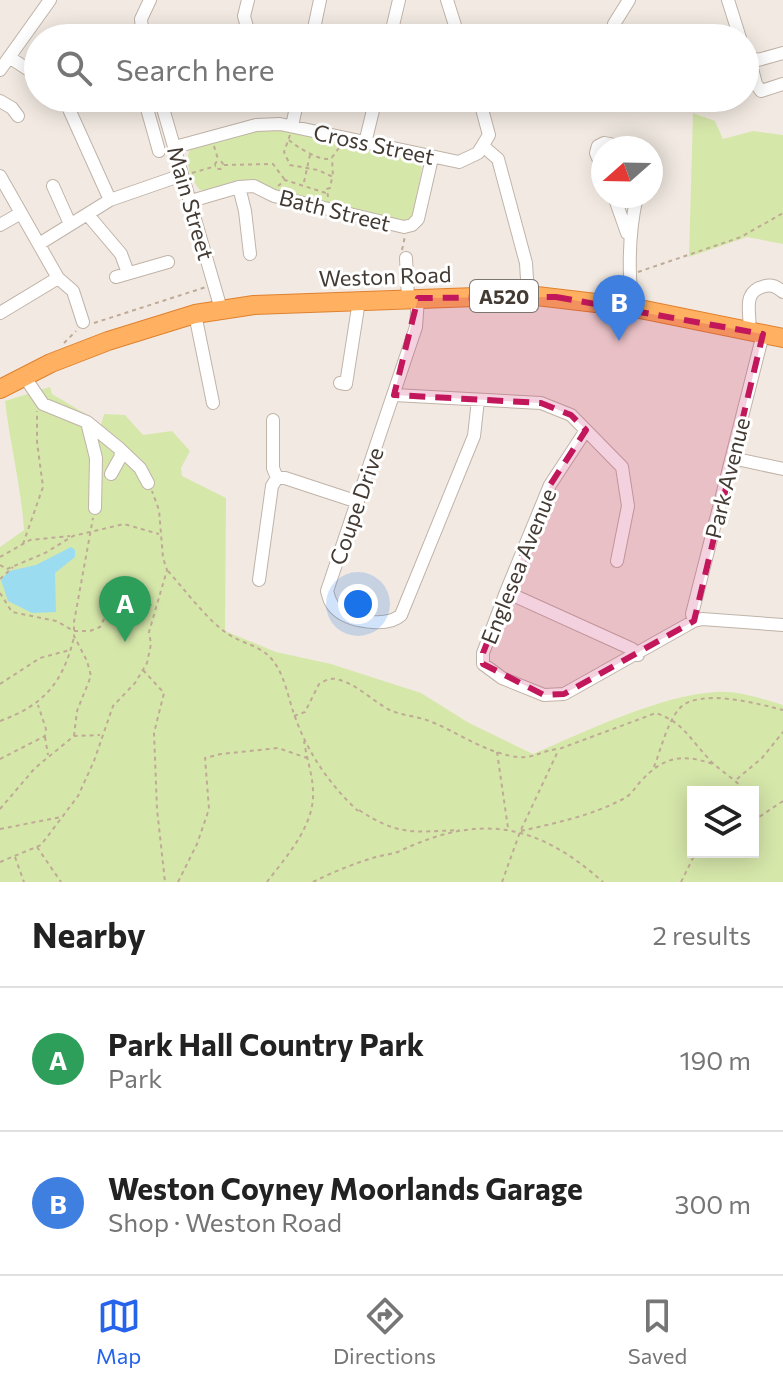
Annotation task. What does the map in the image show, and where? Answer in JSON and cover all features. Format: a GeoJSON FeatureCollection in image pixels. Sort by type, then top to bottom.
{"type":"FeatureCollection","features":[{"type":"Feature","properties":{"kind":"highway","name":"Weston Road"},"geometry":{"type":"LineString","coordinates":[[27,374],[195,314],[254,305],[528,295],[630,307],[782,338]]}},
{"type":"Feature","properties":{"kind":"highway","name":"A520"},"geometry":{"type":"LineString","coordinates":[[0,389],[27,374]]}},
{"type":"Feature","properties":{"kind":"street"},"geometry":{"type":"LineString","coordinates":[[33,24],[50,0]]}},
{"type":"Feature","properties":{"kind":"street"},"geometry":{"type":"LineString","coordinates":[[246,24],[244,16],[248,0]]}},
{"type":"Feature","properties":{"kind":"street"},"geometry":{"type":"LineString","coordinates":[[315,24],[320,0]]}},
{"type":"Feature","properties":{"kind":"street"},"geometry":{"type":"LineString","coordinates":[[393,24],[399,0]]}},
{"type":"Feature","properties":{"kind":"street"},"geometry":{"type":"LineString","coordinates":[[447,0],[455,24]]}},
{"type":"Feature","properties":{"kind":"street"},"geometry":{"type":"LineString","coordinates":[[614,24],[629,0]]}},
{"type":"Feature","properties":{"kind":"street"},"geometry":{"type":"LineString","coordinates":[[728,0],[736,24]]}},
{"type":"Feature","properties":{"kind":"street"},"geometry":{"type":"LineString","coordinates":[[142,24],[146,1]]}},
{"type":"Feature","properties":{"kind":"street"},"geometry":{"type":"LineString","coordinates":[[0,70],[24,36]]}},
{"type":"Feature","properties":{"kind":"street"},"geometry":{"type":"LineString","coordinates":[[759,60],[782,56]]}},
{"type":"Feature","properties":{"kind":"street"},"geometry":{"type":"LineString","coordinates":[[9,57],[24,67]]}},
{"type":"Feature","properties":{"kind":"street"},"geometry":{"type":"LineString","coordinates":[[759,88],[761,91],[783,84]]}},
{"type":"Feature","properties":{"kind":"street"},"geometry":{"type":"LineString","coordinates":[[0,101],[18,116]]}},
{"type":"Feature","properties":{"kind":"street"},"geometry":{"type":"LineString","coordinates":[[70,112],[110,200]]}},
{"type":"Feature","properties":{"kind":"street"},"geometry":{"type":"LineString","coordinates":[[148,112],[159,151]]}},
{"type":"Feature","properties":{"kind":"street","name":"Main Street"},"geometry":{"type":"LineString","coordinates":[[164,112],[221,309]]}},
{"type":"Feature","properties":{"kind":"street"},"geometry":{"type":"LineString","coordinates":[[292,126],[295,112]]}},
{"type":"Feature","properties":{"kind":"street"},"geometry":{"type":"LineString","coordinates":[[365,143],[373,112]]}},
{"type":"Feature","properties":{"kind":"street"},"geometry":{"type":"LineString","coordinates":[[483,112],[489,135],[481,150],[498,159],[526,263],[528,295]]}},
{"type":"Feature","properties":{"kind":"street","name":"Cross Street"},"geometry":{"type":"LineString","coordinates":[[175,147],[266,123],[459,162],[481,150]]}},
{"type":"Feature","properties":{"kind":"street"},"geometry":{"type":"LineString","coordinates":[[154,134],[169,129]]}},
{"type":"Feature","properties":{"kind":"street","name":"Bath Street"},"geometry":{"type":"LineString","coordinates":[[233,188],[254,186],[274,196],[404,227],[418,219],[432,158]]}},
{"type":"Feature","properties":{"kind":"street"},"geometry":{"type":"LineString","coordinates":[[39,244],[110,200],[183,175]]}},
{"type":"Feature","properties":{"kind":"street"},"geometry":{"type":"LineString","coordinates":[[0,176],[62,283],[73,291],[90,322]]}},
{"type":"Feature","properties":{"kind":"street"},"geometry":{"type":"LineString","coordinates":[[53,186],[70,224]]}},
{"type":"Feature","properties":{"kind":"street"},"geometry":{"type":"LineString","coordinates":[[191,201],[233,188],[245,211],[250,254]]}},
{"type":"Feature","properties":{"kind":"street"},"geometry":{"type":"LineString","coordinates":[[619,208],[630,251]]}},
{"type":"Feature","properties":{"kind":"street"},"geometry":{"type":"LineString","coordinates":[[630,307],[631,220],[634,208]]}},
{"type":"Feature","properties":{"kind":"street"},"geometry":{"type":"LineString","coordinates":[[0,225],[21,213]]}},
{"type":"Feature","properties":{"kind":"street"},"geometry":{"type":"LineString","coordinates":[[88,215],[121,254],[122,275],[168,262]]}},
{"type":"Feature","properties":{"kind":"street","name":"Coupe Drive"},"geometry":{"type":"LineString","coordinates":[[406,258],[416,327],[327,591],[329,601],[341,613],[373,623],[386,623],[401,615],[474,436],[478,400]]}},
{"type":"Feature","properties":{"kind":"street"},"geometry":{"type":"LineString","coordinates":[[0,313],[62,283]]}},
{"type":"Feature","properties":{"kind":"street"},"geometry":{"type":"LineString","coordinates":[[756,333],[747,303],[752,293],[767,285],[778,287],[783,292]]}},
{"type":"Feature","properties":{"kind":"street"},"geometry":{"type":"LineString","coordinates":[[340,383],[346,384],[359,301]]}},
{"type":"Feature","properties":{"kind":"street"},"geometry":{"type":"LineString","coordinates":[[195,314],[213,403]]}},
{"type":"Feature","properties":{"kind":"street","name":"Weston Road"},"geometry":{"type":"LineString","coordinates":[[782,338],[783,332]]}},
{"type":"Feature","properties":{"kind":"street","name":"Park Avenue"},"geometry":{"type":"LineString","coordinates":[[694,621],[692,614],[732,458],[756,333]]}},
{"type":"Feature","properties":{"kind":"street"},"geometry":{"type":"LineString","coordinates":[[27,374],[37,398],[43,404],[87,422],[140,468],[148,483]]}},
{"type":"Feature","properties":{"kind":"street"},"geometry":{"type":"LineString","coordinates":[[394,395],[541,403],[571,415],[622,467],[628,506],[617,561]]}},
{"type":"Feature","properties":{"kind":"street"},"geometry":{"type":"LineString","coordinates":[[272,419],[273,468],[277,478]]}},
{"type":"Feature","properties":{"kind":"street"},"geometry":{"type":"LineString","coordinates":[[87,422],[96,458],[95,508]]}},
{"type":"Feature","properties":{"kind":"street","name":"Englesea Avenue"},"geometry":{"type":"LineString","coordinates":[[586,430],[550,485],[483,653],[483,664],[502,678],[552,696],[564,694],[638,655]]}},
{"type":"Feature","properties":{"kind":"street"},"geometry":{"type":"LineString","coordinates":[[111,474],[121,456],[120,449]]}},
{"type":"Feature","properties":{"kind":"street"},"geometry":{"type":"LineString","coordinates":[[732,458],[783,469]]}},
{"type":"Feature","properties":{"kind":"street"},"geometry":{"type":"LineString","coordinates":[[277,478],[358,502]]}},
{"type":"Feature","properties":{"kind":"street"},"geometry":{"type":"LineString","coordinates":[[259,580],[272,486],[277,478]]}},
{"type":"Feature","properties":{"kind":"street"},"geometry":{"type":"LineString","coordinates":[[506,592],[632,649],[638,655],[702,619],[783,625]]}},
{"type":"Feature","properties":{"kind":"path"},"geometry":{"type":"LineString","coordinates":[[292,126],[284,152],[290,165],[333,177]]}},
{"type":"Feature","properties":{"kind":"path"},"geometry":{"type":"LineString","coordinates":[[211,138],[218,161],[216,166]]}},
{"type":"Feature","properties":{"kind":"path"},"geometry":{"type":"LineString","coordinates":[[326,193],[333,177],[332,158],[344,138]]}},
{"type":"Feature","properties":{"kind":"path"},"geometry":{"type":"LineString","coordinates":[[288,140],[300,150],[324,160],[332,158]]}},
{"type":"Feature","properties":{"kind":"path"},"geometry":{"type":"LineString","coordinates":[[304,184],[310,152]]}},
{"type":"Feature","properties":{"kind":"path"},"geometry":{"type":"LineString","coordinates":[[218,161],[224,165],[273,164],[285,180],[326,193],[330,201],[329,210]]}},
{"type":"Feature","properties":{"kind":"path"},"geometry":{"type":"LineString","coordinates":[[221,169],[224,165]]}},
{"type":"Feature","properties":{"kind":"path"},"geometry":{"type":"LineString","coordinates":[[183,175],[216,166],[233,188]]}},
{"type":"Feature","properties":{"kind":"path"},"geometry":{"type":"LineString","coordinates":[[274,196],[277,187],[285,180]]}},
{"type":"Feature","properties":{"kind":"path"},"geometry":{"type":"LineString","coordinates":[[630,275],[741,237],[783,213]]}},
{"type":"Feature","properties":{"kind":"path"},"geometry":{"type":"LineString","coordinates":[[65,358],[60,347],[90,322],[214,285]]}},
{"type":"Feature","properties":{"kind":"path"},"geometry":{"type":"LineString","coordinates":[[23,544],[43,487],[37,442],[37,398]]}},
{"type":"Feature","properties":{"kind":"path"},"geometry":{"type":"LineString","coordinates":[[0,862],[37,847],[78,796],[113,706],[143,670],[151,644],[149,632],[167,570],[159,510],[148,483]]}},
{"type":"Feature","properties":{"kind":"path"},"geometry":{"type":"LineString","coordinates":[[0,721],[37,703],[51,691],[70,650],[95,508]]}},
{"type":"Feature","properties":{"kind":"path"},"geometry":{"type":"LineString","coordinates":[[0,557],[30,540],[88,534],[124,524],[160,534]]}},
{"type":"Feature","properties":{"kind":"path"},"geometry":{"type":"LineString","coordinates":[[0,565],[7,569],[13,567],[73,536]]}},
{"type":"Feature","properties":{"kind":"path"},"geometry":{"type":"LineString","coordinates":[[0,579],[13,567]]}},
{"type":"Feature","properties":{"kind":"path"},"geometry":{"type":"LineString","coordinates":[[167,570],[227,634],[269,655],[278,667],[303,736],[330,784],[358,811]]}},
{"type":"Feature","properties":{"kind":"path"},"geometry":{"type":"LineString","coordinates":[[0,593],[12,612],[56,621],[74,634],[91,676],[77,711],[74,736]]}},
{"type":"Feature","properties":{"kind":"path"},"geometry":{"type":"LineString","coordinates":[[74,634],[100,627],[111,606],[119,601],[127,599],[158,607]]}},
{"type":"Feature","properties":{"kind":"path"},"geometry":{"type":"LineString","coordinates":[[0,684],[40,658],[70,650]]}},
{"type":"Feature","properties":{"kind":"path"},"geometry":{"type":"LineString","coordinates":[[143,670],[164,693],[154,733],[157,809],[165,882]]}},
{"type":"Feature","properties":{"kind":"path"},"geometry":{"type":"LineString","coordinates":[[294,716],[305,712],[319,684],[335,679],[388,709],[431,721],[455,735],[497,752],[534,757],[656,713],[673,719],[715,764],[741,786]]}},
{"type":"Feature","properties":{"kind":"path"},"geometry":{"type":"LineString","coordinates":[[520,832],[581,816],[626,798],[653,768],[677,710],[685,703],[724,698],[783,710]]}},
{"type":"Feature","properties":{"kind":"path"},"geometry":{"type":"LineString","coordinates":[[37,703],[46,729],[48,757]]}},
{"type":"Feature","properties":{"kind":"path"},"geometry":{"type":"LineString","coordinates":[[736,780],[762,758],[783,732]]}},
{"type":"Feature","properties":{"kind":"path"},"geometry":{"type":"LineString","coordinates":[[0,809],[35,768],[74,736],[101,735]]}},
{"type":"Feature","properties":{"kind":"path"},"geometry":{"type":"LineString","coordinates":[[0,759],[45,736]]}},
{"type":"Feature","properties":{"kind":"path"},"geometry":{"type":"LineString","coordinates":[[267,882],[291,851],[311,810],[312,778],[303,736]]}},
{"type":"Feature","properties":{"kind":"path"},"geometry":{"type":"LineString","coordinates":[[178,882],[197,844],[209,809],[205,758],[278,748],[307,758]]}},
{"type":"Feature","properties":{"kind":"path"},"geometry":{"type":"LineString","coordinates":[[502,882],[520,832],[559,749]]}},
{"type":"Feature","properties":{"kind":"path"},"geometry":{"type":"LineString","coordinates":[[497,752],[508,829]]}},
{"type":"Feature","properties":{"kind":"path"},"geometry":{"type":"LineString","coordinates":[[653,768],[668,760],[695,758],[715,764]]}},
{"type":"Feature","properties":{"kind":"path"},"geometry":{"type":"LineString","coordinates":[[759,817],[783,801]]}},
{"type":"Feature","properties":{"kind":"path"},"geometry":{"type":"LineString","coordinates":[[352,806],[397,831],[508,829],[520,832],[570,855],[603,882]]}},
{"type":"Feature","properties":{"kind":"path"},"geometry":{"type":"LineString","coordinates":[[0,829],[62,817]]}},
{"type":"Feature","properties":{"kind":"path"},"geometry":{"type":"LineString","coordinates":[[313,882],[400,851],[408,845],[468,829]]}},
{"type":"Feature","properties":{"kind":"path"},"geometry":{"type":"LineString","coordinates":[[37,847],[61,882]]}},
{"type":"Feature","properties":{"kind":"path"},"geometry":{"type":"LineString","coordinates":[[15,857],[24,882]]}},
{"type":"Feature","properties":{"kind":"path"},"geometry":{"type":"LineString","coordinates":[[681,882],[693,858]]}},
{"type":"Feature","properties":{"kind":"highlighted area"},"geometry":{"type":"Polygon","coordinates":[[[556,297],[763,334],[694,621],[564,694],[544,695],[483,664],[483,653],[550,485],[586,430],[571,415],[541,403],[394,395],[418,298],[556,297]]]}},
{"type":"Feature","properties":{"kind":"green space"},"geometry":{"type":"Polygon","coordinates":[[[693,113],[715,121],[723,139],[753,131],[783,135],[783,244],[747,237],[689,257],[693,113]]]}},
{"type":"Feature","properties":{"kind":"green space"},"geometry":{"type":"Polygon","coordinates":[[[266,126],[289,127],[418,160],[422,168],[413,216],[404,221],[331,206],[253,181],[236,181],[200,190],[189,168],[188,156],[192,146],[266,126]]]}},
{"type":"Feature","properties":{"kind":"green space"},"geometry":{"type":"Polygon","coordinates":[[[50,387],[52,394],[89,416],[99,432],[104,414],[125,415],[143,435],[172,431],[190,451],[181,468],[182,476],[226,498],[225,631],[276,652],[331,664],[421,693],[469,723],[533,754],[647,707],[694,695],[733,692],[783,705],[783,882],[0,882],[0,547],[24,530],[5,401],[50,387]]]}},
{"type":"Feature","properties":{"kind":"water"},"geometry":{"type":"Polygon","coordinates":[[[71,547],[75,550],[75,557],[55,573],[56,612],[32,613],[8,601],[1,580],[9,571],[36,565],[71,547]]]}},
{"type":"Feature","properties":{"kind":"place","name":"Weston Coyney Moorlands Garage"},"geometry":{"type":"Point","coordinates":[619,341]}},
{"type":"Feature","properties":{"kind":"place","name":"Park Hall Country Park"},"geometry":{"type":"Point","coordinates":[125,642]}}]}
